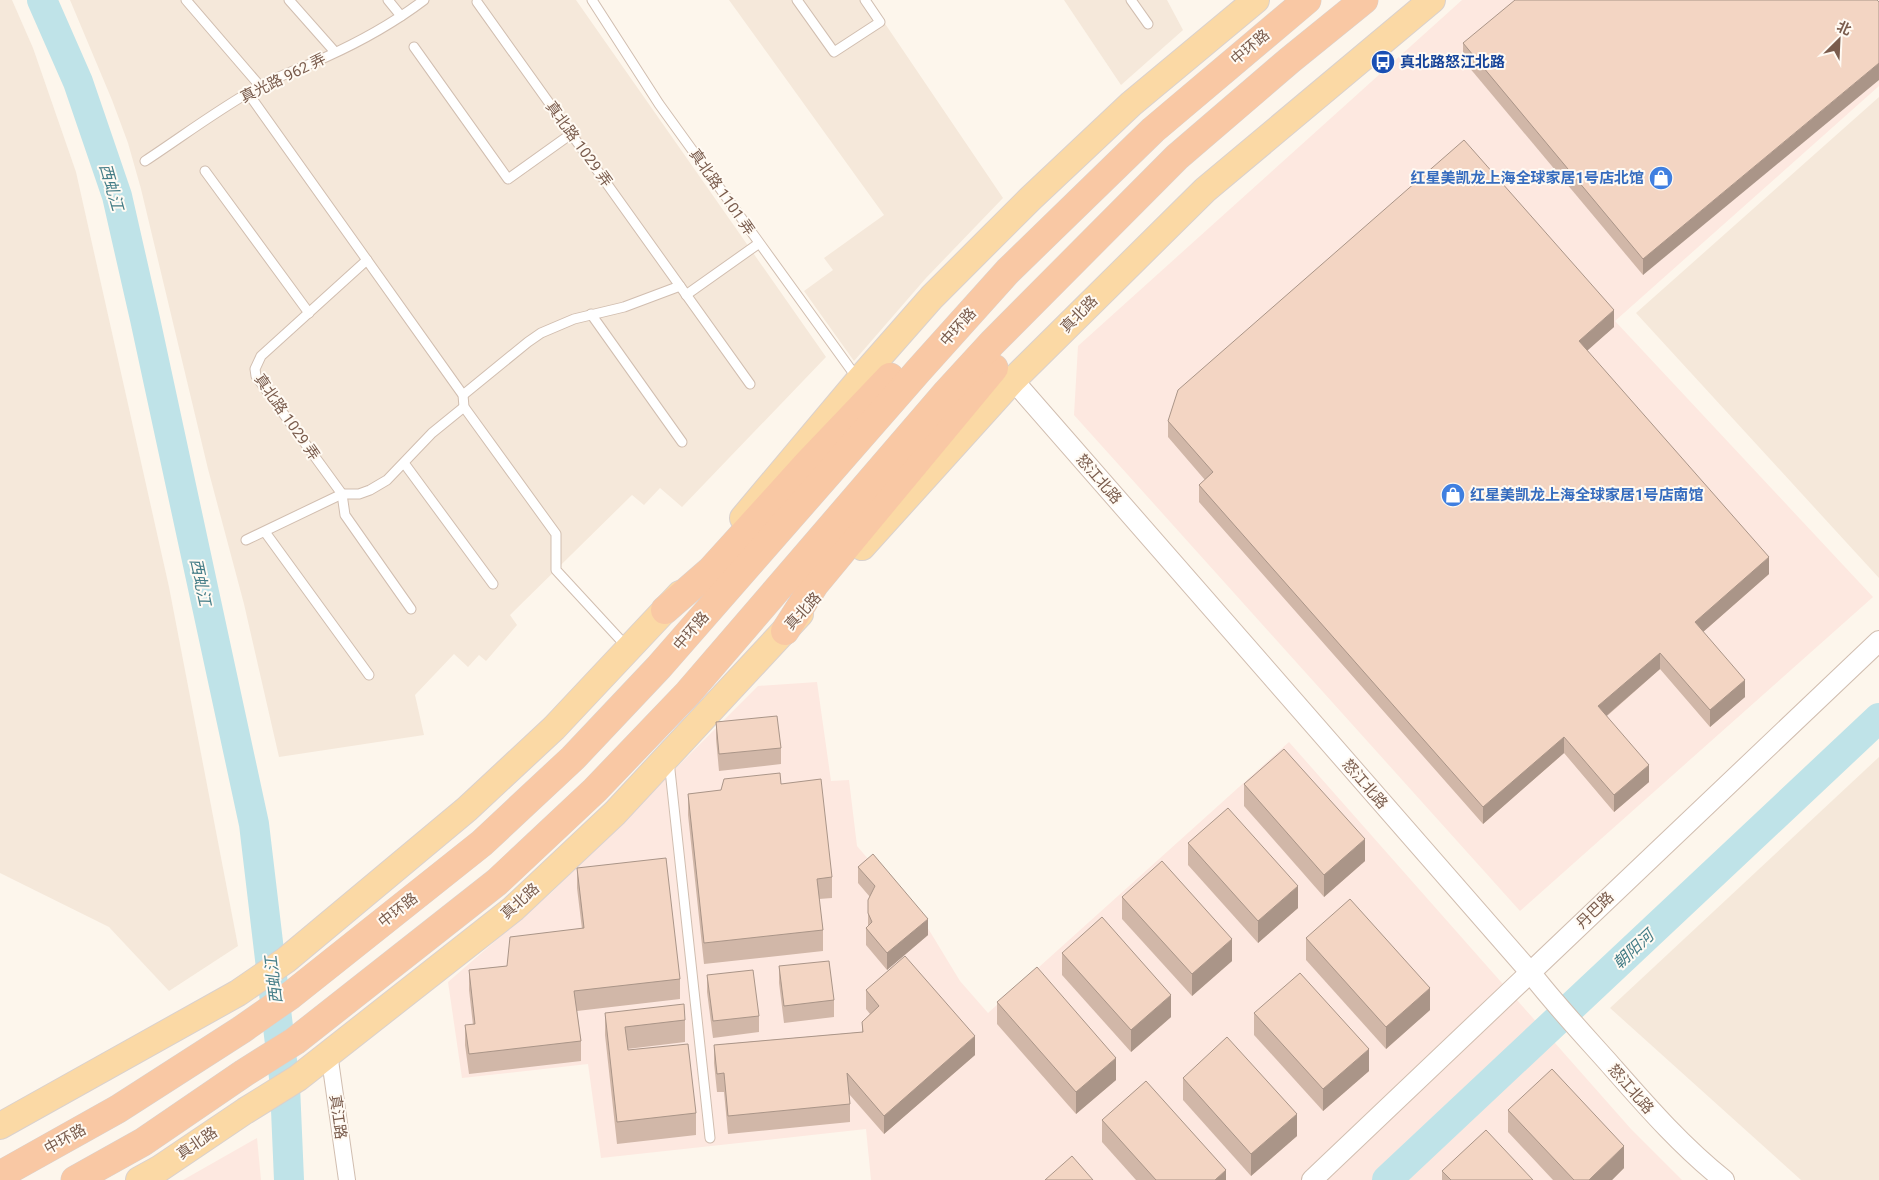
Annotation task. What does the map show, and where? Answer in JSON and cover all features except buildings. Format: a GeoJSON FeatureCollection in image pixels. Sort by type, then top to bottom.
{"type":"FeatureCollection","features":[{"type":"Feature","properties":{"kind":"highway","name":"中环路"},"geometry":{"type":"LineString","coordinates":[[0,1175],[118,1109],[241,1030],[291,995],[482,843],[572,758],[659,667],[1008,271],[1153,130],[1307,0]]}},
{"type":"Feature","properties":{"kind":"highway"},"geometry":{"type":"LineString","coordinates":[[74,1180],[142,1142],[295,1041],[497,882],[595,790],[688,693],[992,342],[1177,158],[1290,60],[1364,0]]}},
{"type":"Feature","properties":{"kind":"highway"},"geometry":{"type":"LineString","coordinates":[[785,630],[815,584],[907,475],[962,404],[1111,239],[1177,158]]}},
{"type":"Feature","properties":{"kind":"highway"},"geometry":{"type":"LineString","coordinates":[[665,610],[711,570],[808,463],[901,366],[1008,271]]}},
{"type":"Feature","properties":{"kind":"main road"},"geometry":{"type":"LineString","coordinates":[[0,1126],[238,993],[286,960],[467,809],[554,728],[665,610],[858,380],[932,297],[1030,199],[1132,104],[1256,0]]}},
{"type":"Feature","properties":{"kind":"main road","name":"真北路"},"geometry":{"type":"LineString","coordinates":[[139,1180],[159,1169],[298,1078],[513,909],[615,813],[669,756],[1012,380],[1205,190],[1432,0]]}},
{"type":"Feature","properties":{"kind":"street","name":"怒江北路"},"geometry":{"type":"LineString","coordinates":[[1012,380],[1530,972],[1578,1030],[1660,1122],[1724,1180]]}},
{"type":"Feature","properties":{"kind":"street","name":"丹巴路"},"geometry":{"type":"LineString","coordinates":[[1312,1180],[1879,641]]}},
{"type":"Feature","properties":{"kind":"street","name":"真江路"},"geometry":{"type":"LineString","coordinates":[[329,1053],[347,1180]]}},
{"type":"Feature","properties":{"kind":"lane"},"geometry":{"type":"LineString","coordinates":[[186,0],[260,86]]}},
{"type":"Feature","properties":{"kind":"lane"},"geometry":{"type":"LineString","coordinates":[[289,0],[335,52]]}},
{"type":"Feature","properties":{"kind":"lane"},"geometry":{"type":"LineString","coordinates":[[388,0],[401,16]]}},
{"type":"Feature","properties":{"kind":"lane","name":"真光路 962 弄"},"geometry":{"type":"LineString","coordinates":[[145,161],[260,86],[335,52],[401,16],[424,0]]}},
{"type":"Feature","properties":{"kind":"lane","name":"真北路 1101 弄"},"geometry":{"type":"LineString","coordinates":[[592,0],[659,104],[755,246],[858,380]]}},
{"type":"Feature","properties":{"kind":"lane"},"geometry":{"type":"LineString","coordinates":[[797,0],[834,52],[880,22],[865,0]]}},
{"type":"Feature","properties":{"kind":"lane"},"geometry":{"type":"LineString","coordinates":[[1131,0],[1148,24]]}},
{"type":"Feature","properties":{"kind":"lane","name":"真北路 1029 弄"},"geometry":{"type":"LineString","coordinates":[[477,2],[750,384]]}},
{"type":"Feature","properties":{"kind":"lane"},"geometry":{"type":"LineString","coordinates":[[414,47],[508,179],[571,134]]}},
{"type":"Feature","properties":{"kind":"lane"},"geometry":{"type":"LineString","coordinates":[[248,93],[463,395],[464,407],[556,534],[556,570],[629,648]]}},
{"type":"Feature","properties":{"kind":"lane"},"geometry":{"type":"LineString","coordinates":[[205,171],[309,313]]}},
{"type":"Feature","properties":{"kind":"lane"},"geometry":{"type":"LineString","coordinates":[[686,295],[755,246]]}},
{"type":"Feature","properties":{"kind":"lane","name":"真北路 1029 弄"},"geometry":{"type":"LineString","coordinates":[[342,494],[256,376],[254,370],[261,356],[367,260]]}},
{"type":"Feature","properties":{"kind":"lane"},"geometry":{"type":"LineString","coordinates":[[463,395],[541,333],[574,319],[624,307],[680,286]]}},
{"type":"Feature","properties":{"kind":"lane"},"geometry":{"type":"LineString","coordinates":[[590,314],[682,442]]}},
{"type":"Feature","properties":{"kind":"lane"},"geometry":{"type":"LineString","coordinates":[[246,540],[342,494],[359,494],[387,480],[432,433],[464,407]]}},
{"type":"Feature","properties":{"kind":"lane"},"geometry":{"type":"LineString","coordinates":[[404,463],[493,584]]}},
{"type":"Feature","properties":{"kind":"lane"},"geometry":{"type":"LineString","coordinates":[[342,494],[345,515],[411,609]]}},
{"type":"Feature","properties":{"kind":"lane"},"geometry":{"type":"LineString","coordinates":[[264,532],[369,675]]}},
{"type":"Feature","properties":{"kind":"lane"},"geometry":{"type":"LineString","coordinates":[[669,756],[710,1138]]}},
{"type":"Feature","properties":{"kind":"shaded area"},"geometry":{"type":"Polygon","coordinates":[[[0,0],[12,0],[33,48],[76,172],[169,587],[238,946],[169,991],[109,927],[0,873],[0,0]]]}},
{"type":"Feature","properties":{"kind":"shaded area"},"geometry":{"type":"Polygon","coordinates":[[[70,0],[576,0],[826,357],[682,507],[660,488],[644,505],[632,495],[510,615],[517,625],[486,661],[479,655],[468,667],[454,654],[415,695],[424,735],[279,757],[244,604],[208,469],[141,189],[128,143],[112,100],[70,0]]]}},
{"type":"Feature","properties":{"kind":"shaded area"},"geometry":{"type":"Polygon","coordinates":[[[729,0],[869,0],[1003,198],[926,278],[854,361],[804,291],[833,270],[824,258],[884,215],[729,0]]]}},
{"type":"Feature","properties":{"kind":"shaded area"},"geometry":{"type":"Polygon","coordinates":[[[1064,0],[1167,0],[1183,30],[1121,85],[1064,0]]]}},
{"type":"Feature","properties":{"kind":"shaded area"},"geometry":{"type":"Polygon","coordinates":[[[1462,0],[1879,0],[1879,86],[1615,321],[1873,597],[1520,911],[1074,415],[1078,346],[1462,0]]]}},
{"type":"Feature","properties":{"kind":"shaded area"},"geometry":{"type":"Polygon","coordinates":[[[1879,97],[1879,578],[1636,313],[1879,97]]]}},
{"type":"Feature","properties":{"kind":"shaded area"},"geometry":{"type":"Polygon","coordinates":[[[817,682],[831,781],[849,780],[857,846],[929,930],[960,981],[988,1013],[1289,742],[1631,1129],[1682,1180],[871,1180],[866,1129],[601,1158],[588,1064],[462,1078],[448,982],[552,892],[758,686],[817,682]]]}},
{"type":"Feature","properties":{"kind":"shaded area"},"geometry":{"type":"Polygon","coordinates":[[[1879,757],[1879,1180],[1801,1180],[1610,1008],[1879,757]]]}},
{"type":"Feature","properties":{"kind":"shaded area"},"geometry":{"type":"Polygon","coordinates":[[[257,1138],[261,1180],[183,1180],[257,1138]]]}},
{"type":"Feature","properties":{"kind":"waterway","name":"西虬江"},"geometry":{"type":"LineString","coordinates":[[42,0],[78,82],[117,196],[254,824],[285,1086],[289,1180]]}},
{"type":"Feature","properties":{"kind":"waterway","name":"朝阳河"},"geometry":{"type":"LineString","coordinates":[[1387,1180],[1879,718]]}},
{"type":"Feature","properties":{"kind":"place","name":"真北路怒江北路"},"geometry":{"type":"Point","coordinates":[1383,62]}},
{"type":"Feature","properties":{"kind":"place","name":"红星美凯龙上海全球家居1号店北馆"},"geometry":{"type":"Point","coordinates":[1661,178]}},
{"type":"Feature","properties":{"kind":"place","name":"红星美凯龙上海全球家居1号店南馆"},"geometry":{"type":"Point","coordinates":[1453,495]}}]}
